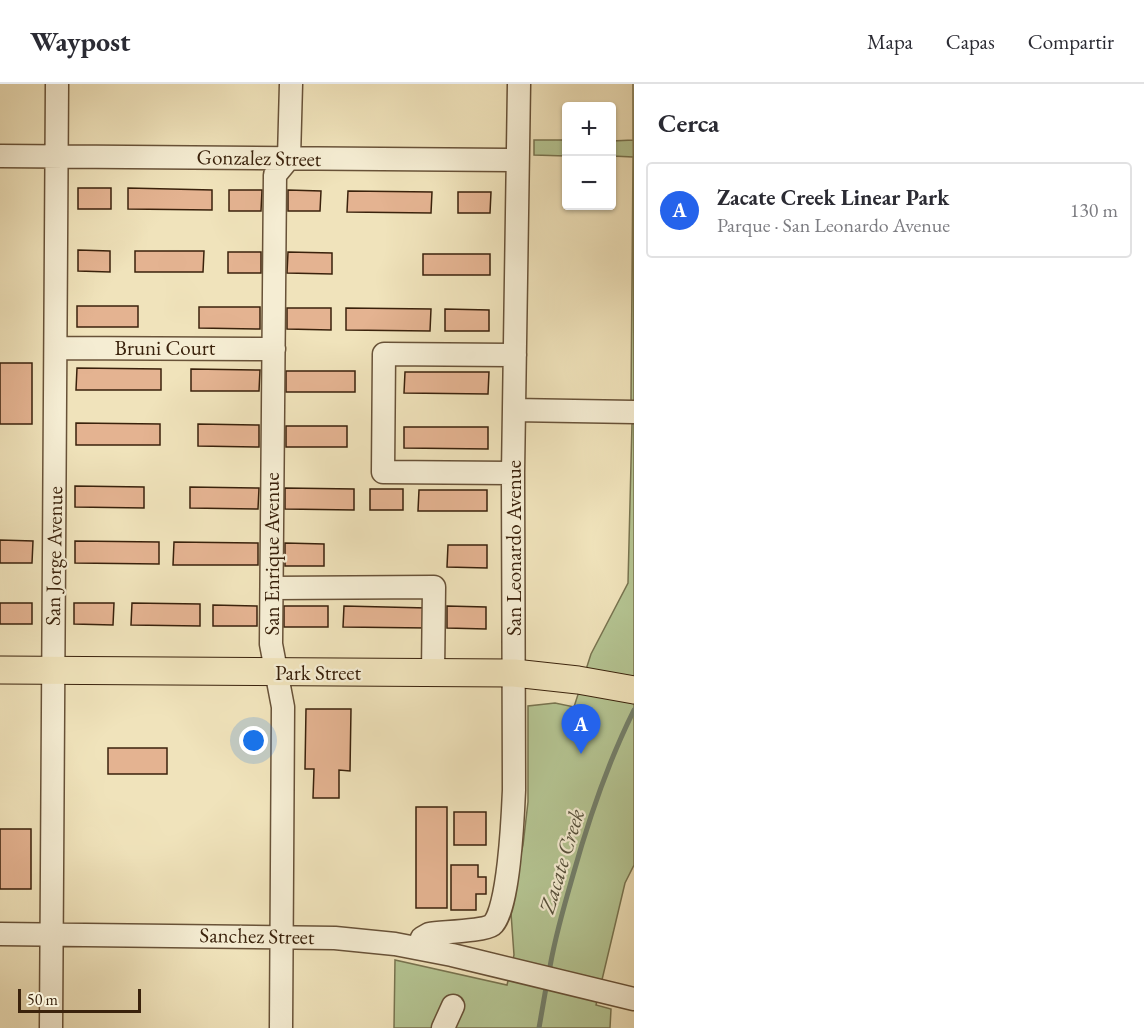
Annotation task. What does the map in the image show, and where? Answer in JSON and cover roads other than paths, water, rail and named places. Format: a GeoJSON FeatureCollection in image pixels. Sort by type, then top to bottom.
{"type":"FeatureCollection","features":[{"type":"Feature","properties":{"kind":"main road","name":"Park Street"},"geometry":{"type":"LineString","coordinates":[[0,670],[514,673],[578,680],[634,690]]}},
{"type":"Feature","properties":{"kind":"street","name":"San Jorge Avenue"},"geometry":{"type":"LineString","coordinates":[[51,1028],[57,84]]}},
{"type":"Feature","properties":{"kind":"street","name":"San Enrique Avenue"},"geometry":{"type":"LineString","coordinates":[[281,1028],[283,707],[271,644],[275,175],[289,158],[291,84]]}},
{"type":"Feature","properties":{"kind":"street","name":"San Leonardo Avenue"},"geometry":{"type":"LineString","coordinates":[[418,948],[422,938],[429,934],[492,925],[499,915],[504,900],[512,836],[514,790],[513,473],[519,84]]}},
{"type":"Feature","properties":{"kind":"street","name":"Gonzalez Street"},"geometry":{"type":"LineString","coordinates":[[0,156],[518,160]]}},
{"type":"Feature","properties":{"kind":"street","name":"Bruni Court"},"geometry":{"type":"LineString","coordinates":[[56,348],[274,349]]}},
{"type":"Feature","properties":{"kind":"street"},"geometry":{"type":"LineString","coordinates":[[513,473],[383,472],[384,354],[515,355]]}},
{"type":"Feature","properties":{"kind":"street"},"geometry":{"type":"LineString","coordinates":[[514,410],[634,412]]}},
{"type":"Feature","properties":{"kind":"street"},"geometry":{"type":"LineString","coordinates":[[272,588],[434,587],[433,673]]}},
{"type":"Feature","properties":{"kind":"street","name":"Sanchez Street"},"geometry":{"type":"LineString","coordinates":[[0,933],[335,938],[418,948],[634,999]]}},
{"type":"Feature","properties":{"kind":"street"},"geometry":{"type":"LineString","coordinates":[[443,1028],[453,1006]]}},
{"type":"Feature","properties":{"kind":"waterway","name":"Zacate Creek"},"geometry":{"type":"LineString","coordinates":[[549,973],[560,923],[586,832],[607,770],[634,710]]}},
{"type":"Feature","properties":{"kind":"waterway","name":"Zacate Creek"},"geometry":{"type":"LineString","coordinates":[[539,1028],[547,982]]}},
{"type":"Feature","properties":{"kind":"place","name":"Zacate Creek Linear Park"},"geometry":{"type":"Point","coordinates":[581,754]}}]}
